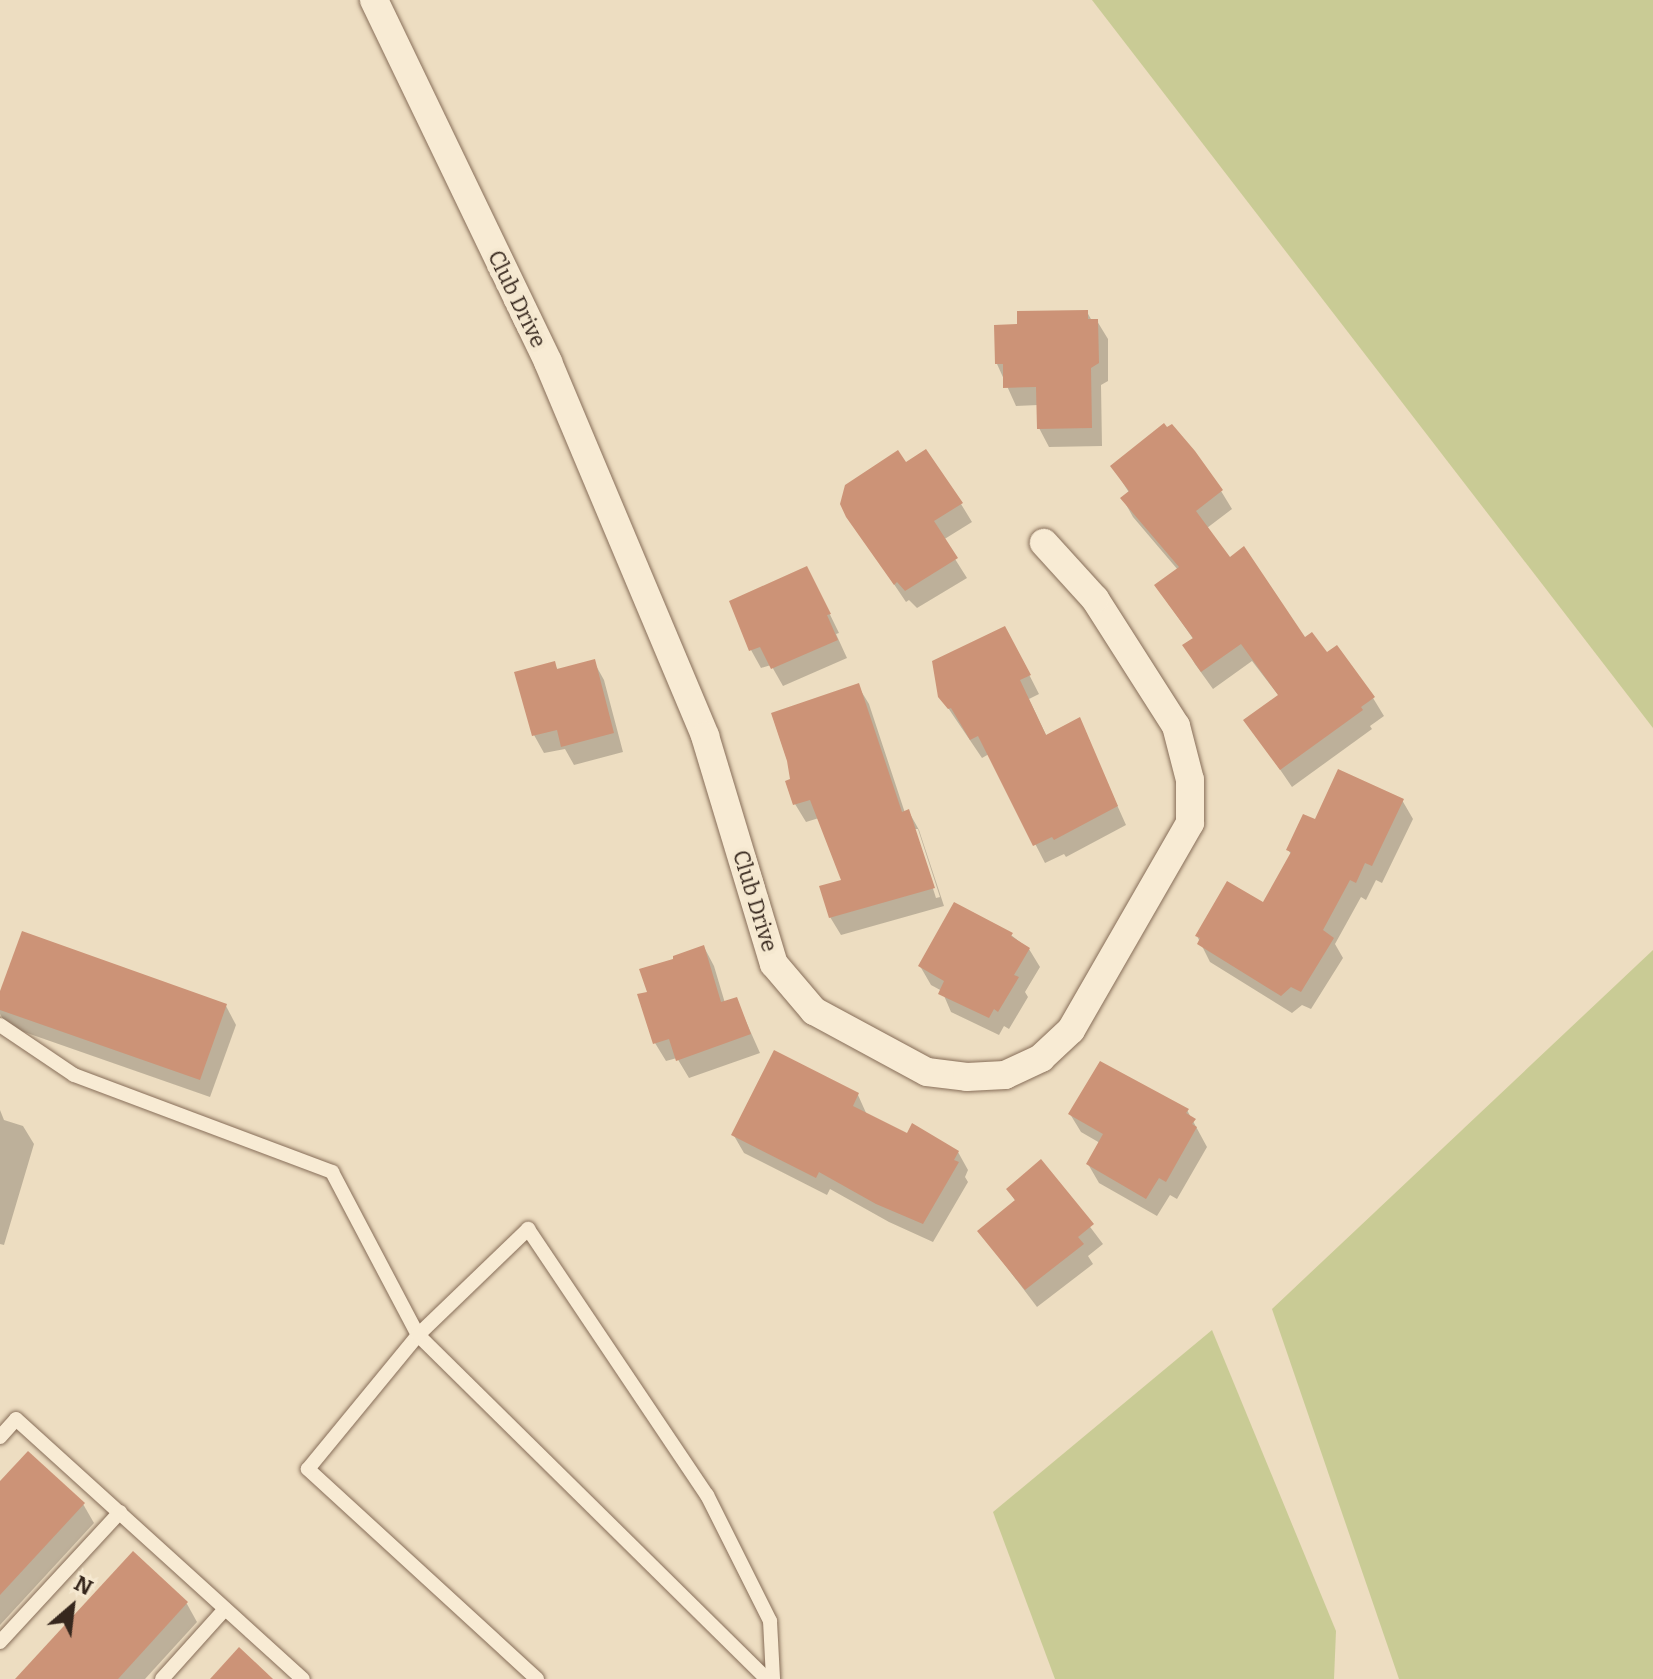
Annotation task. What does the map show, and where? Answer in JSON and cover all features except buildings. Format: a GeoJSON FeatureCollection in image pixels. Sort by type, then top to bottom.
{"type":"FeatureCollection","features":[{"type":"Feature","properties":{"kind":"street","name":"Club Drive"},"geometry":{"type":"LineString","coordinates":[[374,0],[548,362],[705,736],[774,964],[814,1011],[927,1072],[967,1077],[1005,1075],[1041,1058],[1071,1030],[1190,823],[1190,780],[1176,726],[1095,599],[1044,543]]}},
{"type":"Feature","properties":{"kind":"lane"},"geometry":{"type":"LineString","coordinates":[[0,1025],[74,1075],[332,1172],[418,1335],[770,1679]]}},
{"type":"Feature","properties":{"kind":"lane"},"geometry":{"type":"LineString","coordinates":[[537,1679],[308,1469],[418,1335],[528,1229],[707,1495],[770,1621],[770,1679]]}},
{"type":"Feature","properties":{"kind":"lane"},"geometry":{"type":"LineString","coordinates":[[0,1437],[16,1419],[303,1679]]}},
{"type":"Feature","properties":{"kind":"lane"},"geometry":{"type":"LineString","coordinates":[[0,1642],[120,1512]]}},
{"type":"Feature","properties":{"kind":"lane"},"geometry":{"type":"LineString","coordinates":[[162,1679],[225,1609]]}},
{"type":"Feature","properties":{"kind":"green space"},"geometry":{"type":"Polygon","coordinates":[[[1092,0],[1653,0],[1653,728],[1092,0]]]}},
{"type":"Feature","properties":{"kind":"green space"},"geometry":{"type":"Polygon","coordinates":[[[1653,950],[1653,1679],[1399,1679],[1272,1309],[1653,950]]]}},
{"type":"Feature","properties":{"kind":"green space"},"geometry":{"type":"Polygon","coordinates":[[[1212,1330],[1336,1631],[1334,1679],[1055,1679],[993,1512],[1212,1330]]]}}]}
